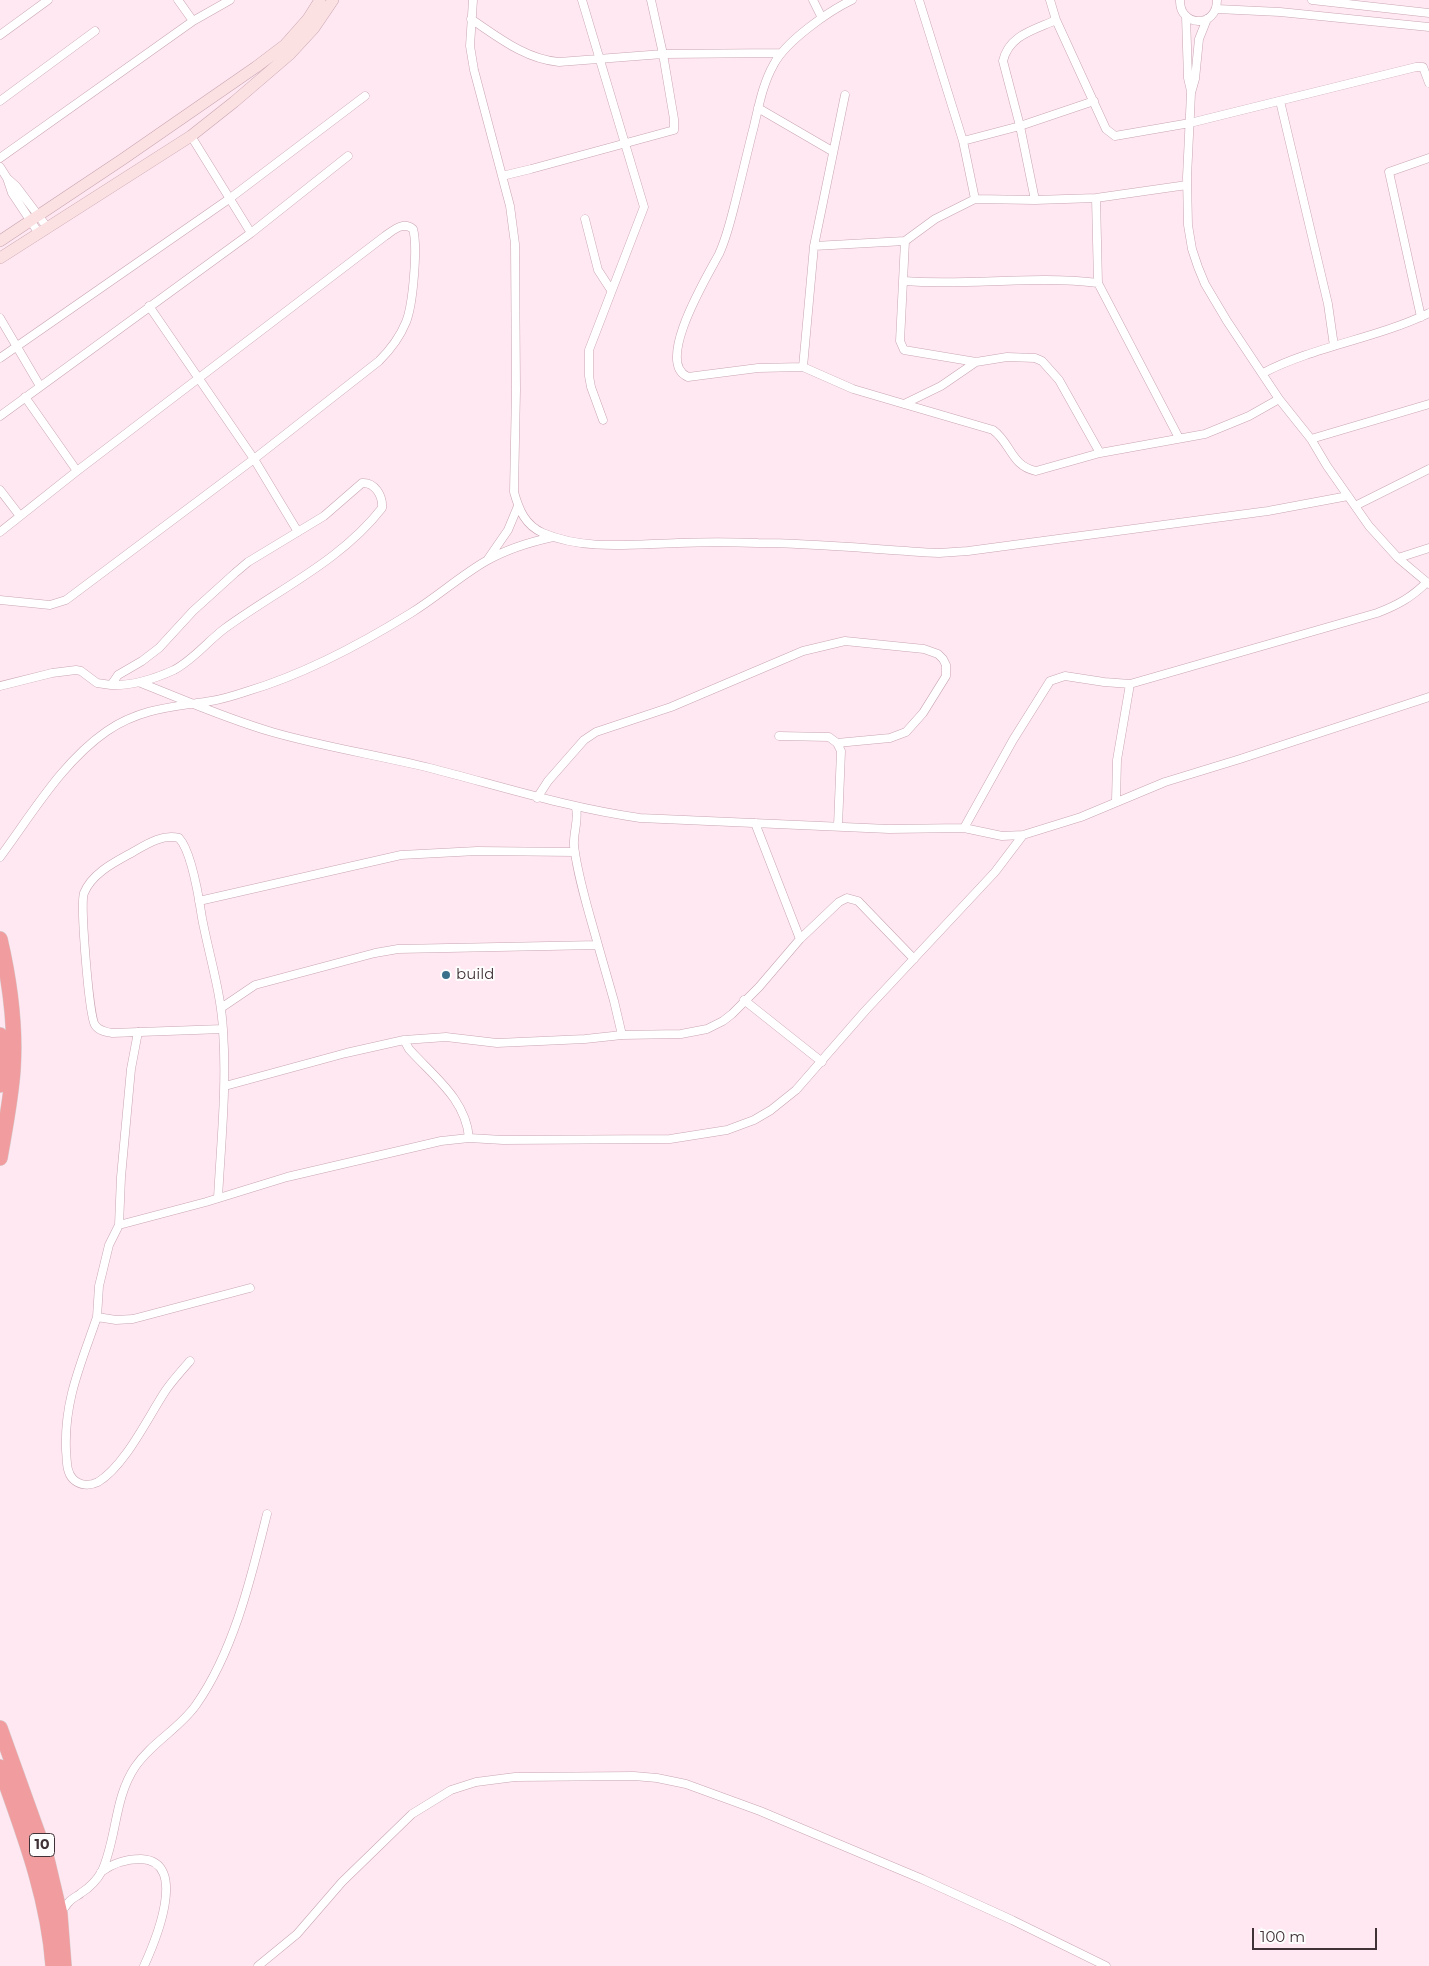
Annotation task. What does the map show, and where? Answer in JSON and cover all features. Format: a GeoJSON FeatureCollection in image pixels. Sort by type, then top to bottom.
{"type":"FeatureCollection","features":[{"type":"Feature","properties":{"kind":"highway"},"geometry":{"type":"LineString","coordinates":[[0,939],[8,976],[14,1035],[11,1092],[0,1158]]}},
{"type":"Feature","properties":{"kind":"highway"},"geometry":{"type":"LineString","coordinates":[[0,1035],[0,1085]]}},
{"type":"Feature","properties":{"kind":"highway","name":"10"},"geometry":{"type":"LineString","coordinates":[[0,1728],[47,1859],[60,1914],[64,1966]]}},
{"type":"Feature","properties":{"kind":"highway","name":"10"},"geometry":{"type":"LineString","coordinates":[[0,1767],[36,1870],[44,1900],[53,1966]]}},
{"type":"Feature","properties":{"kind":"street"},"geometry":{"type":"LineString","coordinates":[[0,35],[48,0]]}},
{"type":"Feature","properties":{"kind":"street"},"geometry":{"type":"LineString","coordinates":[[178,0],[193,21]]}},
{"type":"Feature","properties":{"kind":"street"},"geometry":{"type":"LineString","coordinates":[[0,158],[193,21],[230,0]]}},
{"type":"Feature","properties":{"kind":"street"},"geometry":{"type":"LineString","coordinates":[[0,241],[131,154],[256,67],[285,45],[308,19],[320,0]]}},
{"type":"Feature","properties":{"kind":"street"},"geometry":{"type":"LineString","coordinates":[[0,258],[191,136],[290,54],[314,28],[333,0]]}},
{"type":"Feature","properties":{"kind":"street"},"geometry":{"type":"LineString","coordinates":[[473,0],[470,46],[474,70],[511,213],[515,244],[516,390],[514,492],[524,519],[530,526],[554,537],[604,546],[759,543],[832,545],[939,553],[968,551],[1258,512],[1348,496]]}},
{"type":"Feature","properties":{"kind":"street"},"geometry":{"type":"LineString","coordinates":[[582,0],[644,207],[589,350],[588,363],[592,393],[603,420]]}},
{"type":"Feature","properties":{"kind":"street"},"geometry":{"type":"LineString","coordinates":[[502,176],[674,130],[664,54],[651,0]]}},
{"type":"Feature","properties":{"kind":"street"},"geometry":{"type":"LineString","coordinates":[[813,0],[822,18]]}},
{"type":"Feature","properties":{"kind":"street"},"geometry":{"type":"LineString","coordinates":[[852,0],[822,18],[781,53],[767,79],[727,234],[684,324],[676,364],[682,374],[688,376],[758,368],[802,367],[853,389],[993,430],[1020,464],[1027,469],[1036,471],[1100,453],[1205,434],[1249,416],[1279,399]]}},
{"type":"Feature","properties":{"kind":"street"},"geometry":{"type":"LineString","coordinates":[[919,0],[963,141],[975,199]]}},
{"type":"Feature","properties":{"kind":"street"},"geometry":{"type":"LineString","coordinates":[[1050,0],[1056,20],[1106,129],[1114,136],[1190,123],[1416,67],[1423,67],[1429,83]]}},
{"type":"Feature","properties":{"kind":"street"},"geometry":{"type":"LineString","coordinates":[[1180,0],[1181,10],[1186,16],[1199,21],[1207,20]]}},
{"type":"Feature","properties":{"kind":"street"},"geometry":{"type":"LineString","coordinates":[[964,828],[1013,740],[1050,681],[1065,676],[1130,684],[1397,606],[1428,583],[1398,558],[1377,536],[1355,506],[1311,439],[1279,399],[1227,321],[1205,284],[1198,267],[1192,249],[1188,225],[1192,93],[1199,39],[1207,20],[1217,9],[1217,0]]}},
{"type":"Feature","properties":{"kind":"street"},"geometry":{"type":"LineString","coordinates":[[1312,0],[1354,3],[1429,13]]}},
{"type":"Feature","properties":{"kind":"street"},"geometry":{"type":"LineString","coordinates":[[1354,3],[1356,19]]}},
{"type":"Feature","properties":{"kind":"street"},"geometry":{"type":"LineString","coordinates":[[1217,9],[1280,12],[1429,27]]}},
{"type":"Feature","properties":{"kind":"street"},"geometry":{"type":"LineString","coordinates":[[1186,16],[1188,78],[1192,93]]}},
{"type":"Feature","properties":{"kind":"street"},"geometry":{"type":"LineString","coordinates":[[471,19],[533,57],[559,62],[664,54],[781,53]]}},
{"type":"Feature","properties":{"kind":"street"},"geometry":{"type":"LineString","coordinates":[[1035,200],[1020,126],[1003,60],[1005,51],[1011,42],[1056,20]]}},
{"type":"Feature","properties":{"kind":"street"},"geometry":{"type":"LineString","coordinates":[[0,101],[95,31]]}},
{"type":"Feature","properties":{"kind":"street"},"geometry":{"type":"LineString","coordinates":[[802,367],[814,246],[845,95]]}},
{"type":"Feature","properties":{"kind":"street"},"geometry":{"type":"LineString","coordinates":[[0,358],[229,199],[365,96]]}},
{"type":"Feature","properties":{"kind":"street"},"geometry":{"type":"LineString","coordinates":[[963,141],[1020,126],[1094,101]]}},
{"type":"Feature","properties":{"kind":"street"},"geometry":{"type":"LineString","coordinates":[[1280,101],[1328,304],[1334,346]]}},
{"type":"Feature","properties":{"kind":"street"},"geometry":{"type":"LineString","coordinates":[[758,108],[832,151]]}},
{"type":"Feature","properties":{"kind":"street"},"geometry":{"type":"LineString","coordinates":[[191,136],[251,233]]}},
{"type":"Feature","properties":{"kind":"street"},"geometry":{"type":"LineString","coordinates":[[0,416],[251,233],[348,156]]}},
{"type":"Feature","properties":{"kind":"street"},"geometry":{"type":"LineString","coordinates":[[1421,317],[1389,172],[1392,169],[1429,158]]}},
{"type":"Feature","properties":{"kind":"street"},"geometry":{"type":"LineString","coordinates":[[0,167],[7,178],[12,192],[34,217],[42,230]]}},
{"type":"Feature","properties":{"kind":"street"},"geometry":{"type":"LineString","coordinates":[[814,246],[905,241],[935,219],[975,199],[1096,198],[1188,185]]}},
{"type":"Feature","properties":{"kind":"street"},"geometry":{"type":"LineString","coordinates":[[1096,198],[1098,283],[1179,438]]}},
{"type":"Feature","properties":{"kind":"street"},"geometry":{"type":"LineString","coordinates":[[585,219],[600,275],[611,290]]}},
{"type":"Feature","properties":{"kind":"street"},"geometry":{"type":"LineString","coordinates":[[0,532],[76,471],[395,229],[407,226],[413,229],[414,262],[407,321],[396,342],[379,361],[254,459],[66,600],[50,605],[0,600]]}},
{"type":"Feature","properties":{"kind":"street"},"geometry":{"type":"LineString","coordinates":[[905,241],[900,341],[904,350],[976,362],[1007,357],[1036,358],[1042,361],[1059,380],[1100,453]]}},
{"type":"Feature","properties":{"kind":"street"},"geometry":{"type":"LineString","coordinates":[[904,281],[944,283],[1041,280],[1098,283]]}},
{"type":"Feature","properties":{"kind":"street"},"geometry":{"type":"LineString","coordinates":[[150,306],[254,459],[298,532]]}},
{"type":"Feature","properties":{"kind":"street"},"geometry":{"type":"LineString","coordinates":[[1263,373],[1290,360],[1382,332],[1429,313]]}},
{"type":"Feature","properties":{"kind":"street"},"geometry":{"type":"LineString","coordinates":[[0,318],[40,386]]}},
{"type":"Feature","properties":{"kind":"street"},"geometry":{"type":"LineString","coordinates":[[904,404],[941,386],[976,362]]}},
{"type":"Feature","properties":{"kind":"street"},"geometry":{"type":"LineString","coordinates":[[25,397],[76,471]]}},
{"type":"Feature","properties":{"kind":"street"},"geometry":{"type":"LineString","coordinates":[[1311,439],[1429,404]]}},
{"type":"Feature","properties":{"kind":"street"},"geometry":{"type":"LineString","coordinates":[[1355,506],[1429,469]]}},
{"type":"Feature","properties":{"kind":"street"},"geometry":{"type":"LineString","coordinates":[[0,686],[52,673],[76,670],[82,671],[97,683],[111,685],[141,682],[181,666],[223,630],[332,556],[379,511],[383,504],[380,497],[370,484],[362,483],[324,516],[248,562],[193,611],[159,648],[142,661],[118,675],[111,685]]}},
{"type":"Feature","properties":{"kind":"street"},"geometry":{"type":"LineString","coordinates":[[0,490],[20,516]]}},
{"type":"Feature","properties":{"kind":"street"},"geometry":{"type":"LineString","coordinates":[[485,562],[508,530],[518,506]]}},
{"type":"Feature","properties":{"kind":"street"},"geometry":{"type":"LineString","coordinates":[[0,857],[67,767],[86,747],[108,730],[133,717],[159,708],[213,701],[250,691],[319,662],[412,613],[485,562],[518,547],[554,537]]}},
{"type":"Feature","properties":{"kind":"street"},"geometry":{"type":"LineString","coordinates":[[1398,558],[1429,548]]}},
{"type":"Feature","properties":{"kind":"street"},"geometry":{"type":"LineString","coordinates":[[537,798],[548,781],[584,740],[596,732],[671,707],[803,651],[845,641],[924,649],[938,654],[943,659],[946,665],[946,676],[923,713],[906,732],[890,738],[837,743]]}},
{"type":"Feature","properties":{"kind":"street"},"geometry":{"type":"LineString","coordinates":[[141,682],[191,703],[270,732],[437,770],[576,808],[640,818],[755,822],[889,830],[964,828],[1002,836],[1023,835],[1081,817],[1165,782],[1429,697]]}},
{"type":"Feature","properties":{"kind":"street"},"geometry":{"type":"LineString","coordinates":[[1116,801],[1117,760],[1130,684]]}},
{"type":"Feature","properties":{"kind":"street"},"geometry":{"type":"LineString","coordinates":[[779,736],[829,737],[837,743],[840,751],[838,826]]}},
{"type":"Feature","properties":{"kind":"street"},"geometry":{"type":"LineString","coordinates":[[576,808],[577,814],[573,838],[575,852],[622,1035]]}},
{"type":"Feature","properties":{"kind":"street"},"geometry":{"type":"LineString","coordinates":[[755,822],[800,939]]}},
{"type":"Feature","properties":{"kind":"street"},"geometry":{"type":"LineString","coordinates":[[119,1225],[288,1177],[441,1141],[469,1138],[503,1140],[670,1139],[727,1130],[754,1120],[772,1110],[796,1090],[865,1011],[995,872],[1023,835]]}},
{"type":"Feature","properties":{"kind":"street"},"geometry":{"type":"LineString","coordinates":[[218,1198],[225,1086],[223,1029],[221,1008],[200,901],[184,843],[179,838],[173,837],[156,841],[113,863],[99,873],[86,888],[83,895],[82,915],[94,1024],[104,1032],[223,1029]]}},
{"type":"Feature","properties":{"kind":"street"},"geometry":{"type":"LineString","coordinates":[[200,901],[401,855],[477,851],[575,852]]}},
{"type":"Feature","properties":{"kind":"street"},"geometry":{"type":"LineString","coordinates":[[225,1086],[346,1053],[404,1040],[446,1037],[497,1043],[585,1039],[622,1035],[680,1034],[707,1029],[723,1021],[759,986],[800,939],[839,902],[847,898],[854,899],[868,909],[914,959]]}},
{"type":"Feature","properties":{"kind":"street"},"geometry":{"type":"LineString","coordinates":[[221,1008],[255,985],[375,953],[398,949],[598,945]]}},
{"type":"Feature","properties":{"kind":"street"},"geometry":{"type":"LineString","coordinates":[[744,1000],[822,1062]]}},
{"type":"Feature","properties":{"kind":"street"},"geometry":{"type":"LineString","coordinates":[[138,1032],[131,1069],[121,1177],[119,1225],[109,1245],[99,1286],[97,1317],[68,1403],[65,1428],[68,1471],[76,1482],[91,1484],[105,1476],[122,1458],[167,1389],[190,1360]]}},
{"type":"Feature","properties":{"kind":"street"},"geometry":{"type":"LineString","coordinates":[[404,1040],[409,1049],[455,1099],[466,1122],[469,1138]]}},
{"type":"Feature","properties":{"kind":"street"},"geometry":{"type":"LineString","coordinates":[[97,1317],[116,1320],[133,1319],[250,1288]]}},
{"type":"Feature","properties":{"kind":"street"},"geometry":{"type":"LineString","coordinates":[[60,1914],[69,1901],[92,1885],[101,1872],[111,1842],[120,1802],[134,1768],[146,1753],[163,1739],[195,1706],[222,1658],[250,1579],[267,1514]]}},
{"type":"Feature","properties":{"kind":"street"},"geometry":{"type":"LineString","coordinates":[[258,1966],[297,1934],[342,1882],[412,1814],[451,1790],[476,1782],[508,1778],[634,1776],[686,1784],[760,1811],[922,1879],[1106,1966]]}},
{"type":"Feature","properties":{"kind":"street"},"geometry":{"type":"LineString","coordinates":[[101,1872],[119,1862],[133,1859],[150,1861],[162,1870],[165,1881],[163,1914],[157,1937],[144,1966]]}},
{"type":"Feature","properties":{"kind":"place","name":"build"},"geometry":{"type":"Point","coordinates":[446,975]}}]}
